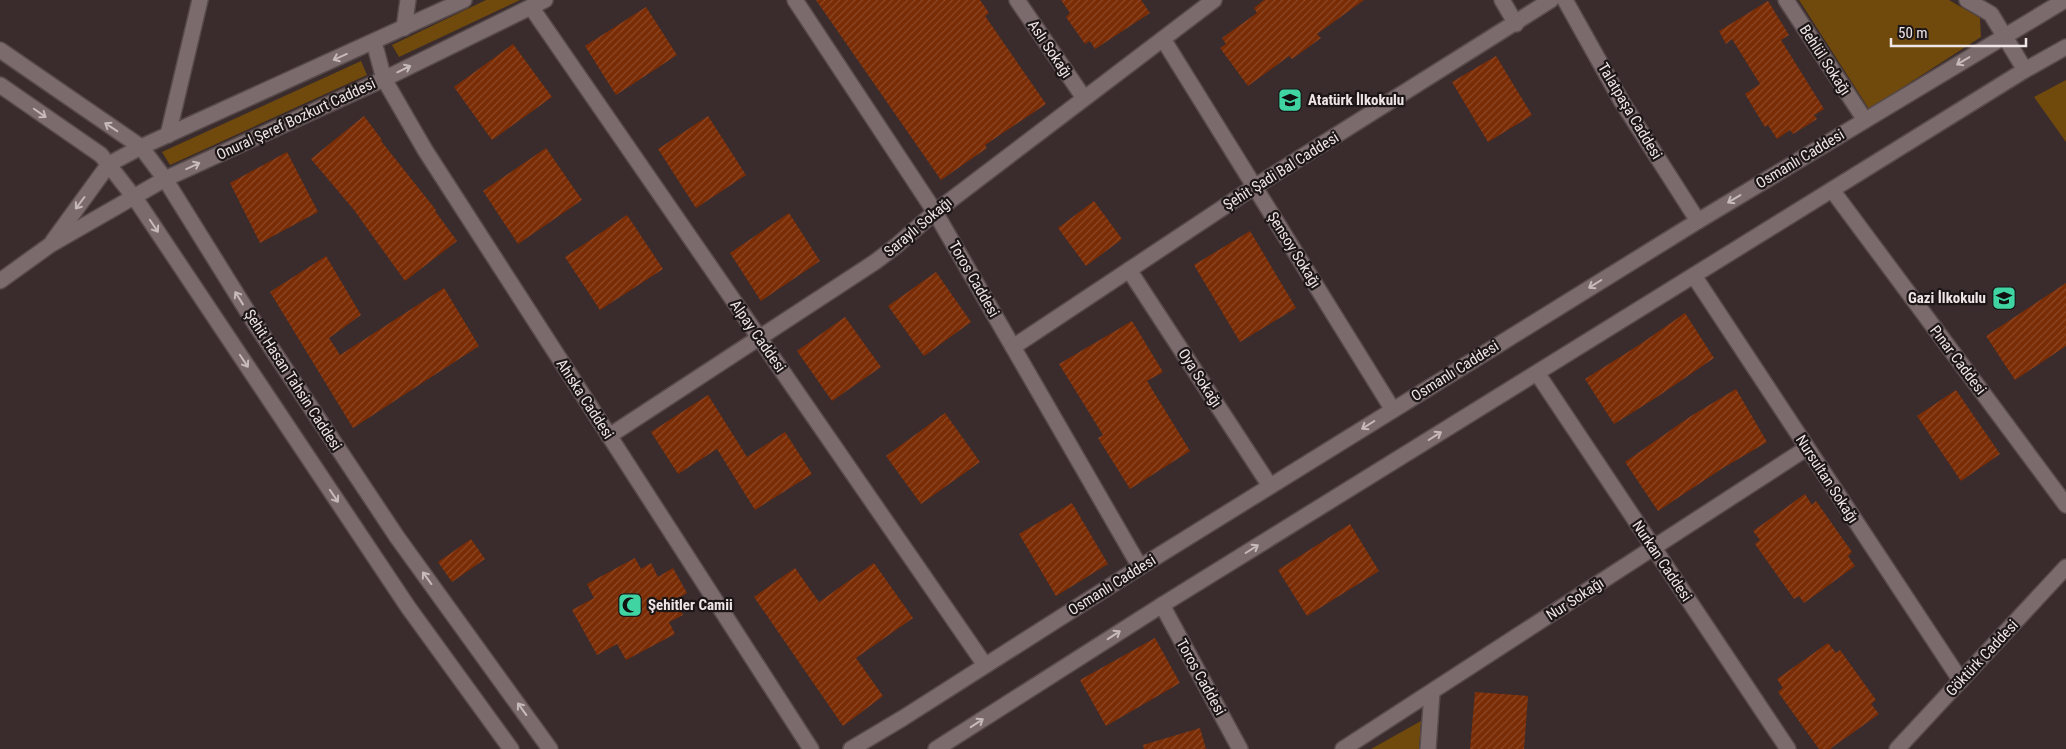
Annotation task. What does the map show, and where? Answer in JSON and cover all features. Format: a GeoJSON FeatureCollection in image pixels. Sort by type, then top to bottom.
{"type":"FeatureCollection","features":[{"type":"Feature","properties":{"kind":"street"},"geometry":{"type":"LineString","coordinates":[[168,135],[200,0]]}},
{"type":"Feature","properties":{"kind":"street"},"geometry":{"type":"LineString","coordinates":[[404,28],[408,0]]}},
{"type":"Feature","properties":{"kind":"street","name":"Onural Şeref Bozkurt Caddesi"},"geometry":{"type":"LineString","coordinates":[[50,245],[110,164],[141,147],[464,0]]}},
{"type":"Feature","properties":{"kind":"street","name":"Onural Şeref Bozkurt Caddesi"},"geometry":{"type":"LineString","coordinates":[[1,279],[50,245],[135,198],[165,179],[384,79],[545,0]]}},
{"type":"Feature","properties":{"kind":"street","name":"Toros Caddesi"},"geometry":{"type":"LineString","coordinates":[[795,0],[935,212],[1140,567]]}},
{"type":"Feature","properties":{"kind":"street","name":"Aslı Sokağı"},"geometry":{"type":"LineString","coordinates":[[1016,0],[1084,98]]}},
{"type":"Feature","properties":{"kind":"street","name":"Saraylı Sokağı"},"geometry":{"type":"LineString","coordinates":[[609,436],[875,262],[935,212],[1214,0]]}},
{"type":"Feature","properties":{"kind":"street"},"geometry":{"type":"LineString","coordinates":[[1502,0],[1516,24]]}},
{"type":"Feature","properties":{"kind":"street","name":"Şehit Şadi Bal Caddesi"},"geometry":{"type":"LineString","coordinates":[[1013,347],[1254,187],[1516,24],[1551,0]]}},
{"type":"Feature","properties":{"kind":"street","name":"Talatpaşa Caddesi"},"geometry":{"type":"LineString","coordinates":[[1565,0],[1622,102],[1698,220]]}},
{"type":"Feature","properties":{"kind":"street","name":"Behlül Sokağı"},"geometry":{"type":"LineString","coordinates":[[1786,0],[1864,120]]}},
{"type":"Feature","properties":{"kind":"street"},"geometry":{"type":"LineString","coordinates":[[1967,0],[1992,14],[2025,70]]}},
{"type":"Feature","properties":{"kind":"street","name":"Osmanlı Caddesi"},"geometry":{"type":"LineString","coordinates":[[851,749],[1698,220],[2065,0]]}},
{"type":"Feature","properties":{"kind":"street","name":"Alpay Caddesi"},"geometry":{"type":"LineString","coordinates":[[531,7],[985,665]]}},
{"type":"Feature","properties":{"kind":"street","name":"Şensoy Sokağı"},"geometry":{"type":"LineString","coordinates":[[1163,39],[1393,410]]}},
{"type":"Feature","properties":{"kind":"street","name":"Ahıska Caddesi"},"geometry":{"type":"LineString","coordinates":[[374,42],[384,79],[425,150],[811,749]]}},
{"type":"Feature","properties":{"kind":"street"},"geometry":{"type":"LineString","coordinates":[[936,749],[1162,604],[2025,70],[2066,47]]}},
{"type":"Feature","properties":{"kind":"street","name":"Şehit Hasan Tahsin Caddesi"},"geometry":{"type":"LineString","coordinates":[[0,50],[141,147],[165,179],[254,322],[397,537],[550,749]]}},
{"type":"Feature","properties":{"kind":"street","name":"Şehit Hasan Tahsin Caddesi"},"geometry":{"type":"LineString","coordinates":[[0,85],[91,148],[110,164],[135,198],[408,607],[511,749]]}},
{"type":"Feature","properties":{"kind":"street","name":"Pınar Caddesi"},"geometry":{"type":"LineString","coordinates":[[1832,190],[2066,504]]}},
{"type":"Feature","properties":{"kind":"street","name":"Oya Sokağı"},"geometry":{"type":"LineString","coordinates":[[1129,270],[1270,486]]}},
{"type":"Feature","properties":{"kind":"street","name":"Nursultan Sokağı"},"geometry":{"type":"LineString","coordinates":[[1694,276],[1961,681]]}},
{"type":"Feature","properties":{"kind":"street","name":"Nurkan Caddesi"},"geometry":{"type":"LineString","coordinates":[[1537,373],[1788,749]]}},
{"type":"Feature","properties":{"kind":"street","name":"Nur Sokağı"},"geometry":{"type":"LineString","coordinates":[[1343,749],[1807,448]]}},
{"type":"Feature","properties":{"kind":"street","name":"Göktürk Caddesi"},"geometry":{"type":"LineString","coordinates":[[1897,749],[2066,567]]}},
{"type":"Feature","properties":{"kind":"street","name":"Toros Caddesi"},"geometry":{"type":"LineString","coordinates":[[1162,604],[1240,749]]}},
{"type":"Feature","properties":{"kind":"street"},"geometry":{"type":"LineString","coordinates":[[1428,749],[1432,692]]}},
{"type":"Feature","properties":{"kind":"shaded area"},"geometry":{"type":"Polygon","coordinates":[[[486,0],[520,0],[399,57],[392,45],[486,0]]]}},
{"type":"Feature","properties":{"kind":"shaded area"},"geometry":{"type":"Polygon","coordinates":[[[1799,0],[1949,0],[1980,18],[1981,37],[1869,109],[1799,0]]]}},
{"type":"Feature","properties":{"kind":"shaded area"},"geometry":{"type":"Polygon","coordinates":[[[361,61],[367,75],[170,165],[162,152],[361,61]]]}},
{"type":"Feature","properties":{"kind":"shaded area"},"geometry":{"type":"Polygon","coordinates":[[[2066,80],[2066,142],[2034,97],[2066,80]]]}},
{"type":"Feature","properties":{"kind":"shaded area"},"geometry":{"type":"Polygon","coordinates":[[[1421,721],[1419,749],[1371,749],[1421,721]]]}},
{"type":"Feature","properties":{"kind":"building"},"geometry":{"type":"Polygon","coordinates":[[[816,0],[980,0],[989,13],[985,16],[1046,104],[985,145],[987,148],[941,180],[816,0]]]}},
{"type":"Feature","properties":{"kind":"building"},"geometry":{"type":"Polygon","coordinates":[[[1061,0],[1141,0],[1150,13],[1095,49],[1090,41],[1085,44],[1066,17],[1070,13],[1061,0]]]}},
{"type":"Feature","properties":{"kind":"building"},"geometry":{"type":"Polygon","coordinates":[[[1264,0],[1364,0],[1317,34],[1321,38],[1292,59],[1289,56],[1248,86],[1220,48],[1226,44],[1222,38],[1257,13],[1254,8],[1264,0]]]}},
{"type":"Feature","properties":{"kind":"building"},"geometry":{"type":"Polygon","coordinates":[[[1768,1],[1789,35],[1781,40],[1824,109],[1814,115],[1817,119],[1793,134],[1790,130],[1777,139],[1768,125],[1765,127],[1745,94],[1760,84],[1732,39],[1726,44],[1719,31],[1768,1]]]}},
{"type":"Feature","properties":{"kind":"building"},"geometry":{"type":"Polygon","coordinates":[[[646,7],[677,55],[616,95],[585,46],[646,7]]]}},
{"type":"Feature","properties":{"kind":"building"},"geometry":{"type":"Polygon","coordinates":[[[513,44],[552,97],[492,140],[454,87],[513,44]]]}},
{"type":"Feature","properties":{"kind":"building"},"geometry":{"type":"Polygon","coordinates":[[[1496,56],[1532,115],[1488,142],[1452,82],[1496,56]]]}},
{"type":"Feature","properties":{"kind":"building"},"geometry":{"type":"Polygon","coordinates":[[[364,116],[381,141],[436,210],[457,241],[405,281],[354,210],[311,159],[364,116]]]}},
{"type":"Feature","properties":{"kind":"building"},"geometry":{"type":"Polygon","coordinates":[[[708,116],[746,175],[696,208],[658,149],[708,116]]]}},
{"type":"Feature","properties":{"kind":"building"},"geometry":{"type":"Polygon","coordinates":[[[546,148],[582,200],[518,244],[483,191],[546,148]]]}},
{"type":"Feature","properties":{"kind":"building"},"geometry":{"type":"Polygon","coordinates":[[[287,152],[318,212],[260,243],[230,183],[287,152]]]}},
{"type":"Feature","properties":{"kind":"building"},"geometry":{"type":"Polygon","coordinates":[[[1094,201],[1122,239],[1086,266],[1058,228],[1094,201]]]}},
{"type":"Feature","properties":{"kind":"building"},"geometry":{"type":"Polygon","coordinates":[[[789,213],[820,261],[761,301],[730,253],[789,213]]]}},
{"type":"Feature","properties":{"kind":"building"},"geometry":{"type":"Polygon","coordinates":[[[627,215],[663,269],[600,310],[565,257],[627,215]]]}},
{"type":"Feature","properties":{"kind":"building"},"geometry":{"type":"Polygon","coordinates":[[[1250,231],[1296,308],[1240,342],[1194,265],[1250,231]]]}},
{"type":"Feature","properties":{"kind":"building"},"geometry":{"type":"Polygon","coordinates":[[[326,256],[361,315],[329,338],[340,355],[444,288],[479,346],[353,428],[270,292],[326,256]]]}},
{"type":"Feature","properties":{"kind":"building"},"geometry":{"type":"Polygon","coordinates":[[[936,272],[971,322],[924,356],[888,306],[936,272]]]}},
{"type":"Feature","properties":{"kind":"building"},"geometry":{"type":"Polygon","coordinates":[[[2066,283],[2066,346],[2015,380],[1986,336],[2066,283]]]}},
{"type":"Feature","properties":{"kind":"building"},"geometry":{"type":"Polygon","coordinates":[[[1685,313],[1714,358],[1614,424],[1585,379],[1685,313]]]}},
{"type":"Feature","properties":{"kind":"building"},"geometry":{"type":"Polygon","coordinates":[[[845,317],[881,367],[832,401],[797,351],[845,317]]]}},
{"type":"Feature","properties":{"kind":"building"},"geometry":{"type":"Polygon","coordinates":[[[1132,321],[1163,372],[1147,381],[1190,451],[1130,489],[1098,438],[1103,435],[1059,364],[1132,321]]]}},
{"type":"Feature","properties":{"kind":"building"},"geometry":{"type":"Polygon","coordinates":[[[1736,389],[1767,442],[1723,468],[1658,511],[1625,462],[1691,416],[1736,389]]]}},
{"type":"Feature","properties":{"kind":"building"},"geometry":{"type":"Polygon","coordinates":[[[1956,390],[2000,454],[1961,481],[1917,416],[1956,390]]]}},
{"type":"Feature","properties":{"kind":"building"},"geometry":{"type":"Polygon","coordinates":[[[708,395],[747,457],[785,432],[812,474],[755,510],[717,449],[678,474],[651,432],[708,395]]]}},
{"type":"Feature","properties":{"kind":"building"},"geometry":{"type":"Polygon","coordinates":[[[945,413],[980,462],[921,504],[886,456],[945,413]]]}},
{"type":"Feature","properties":{"kind":"building"},"geometry":{"type":"Polygon","coordinates":[[[1805,494],[1812,505],[1816,501],[1852,552],[1848,556],[1855,566],[1804,603],[1799,596],[1794,599],[1755,544],[1760,540],[1753,531],[1805,494]]]}},
{"type":"Feature","properties":{"kind":"building"},"geometry":{"type":"Polygon","coordinates":[[[1072,503],[1108,564],[1056,596],[1019,534],[1072,503]]]}},
{"type":"Feature","properties":{"kind":"building"},"geometry":{"type":"Polygon","coordinates":[[[1350,524],[1379,571],[1307,616],[1278,570],[1350,524]]]}},
{"type":"Feature","properties":{"kind":"building"},"geometry":{"type":"Polygon","coordinates":[[[471,539],[485,559],[452,582],[438,562],[471,539]]]}},
{"type":"Feature","properties":{"kind":"building","name":"Şehitler Camii"},"geometry":{"type":"Polygon","coordinates":[[[635,558],[641,569],[651,563],[658,577],[673,568],[687,593],[675,600],[683,615],[669,622],[675,634],[626,660],[617,644],[597,655],[572,610],[594,598],[587,584],[635,558]]]}},
{"type":"Feature","properties":{"kind":"building"},"geometry":{"type":"Polygon","coordinates":[[[874,563],[913,618],[856,658],[883,696],[843,726],[754,597],[795,568],[819,602],[874,563]]]}},
{"type":"Feature","properties":{"kind":"building"},"geometry":{"type":"Polygon","coordinates":[[[1155,638],[1180,683],[1106,726],[1080,680],[1155,638]]]}},
{"type":"Feature","properties":{"kind":"building"},"geometry":{"type":"Polygon","coordinates":[[[1828,643],[1836,653],[1840,650],[1876,700],[1871,704],[1879,714],[1830,749],[1819,749],[1778,692],[1783,688],[1777,679],[1828,643]]]}},
{"type":"Feature","properties":{"kind":"building"},"geometry":{"type":"Polygon","coordinates":[[[1475,692],[1528,696],[1524,749],[1470,749],[1475,692]]]}},
{"type":"Feature","properties":{"kind":"building"},"geometry":{"type":"Polygon","coordinates":[[[1200,728],[1206,749],[1144,749],[1143,745],[1200,728]]]}},
{"type":"Feature","properties":{"kind":"place","name":"Atatürk İlkokulu"},"geometry":{"type":"Point","coordinates":[1290,100]}},
{"type":"Feature","properties":{"kind":"place","name":"Gazi İlkokulu"},"geometry":{"type":"Point","coordinates":[2004,298]}},
{"type":"Feature","properties":{"kind":"place","name":"Şehitler Camii"},"geometry":{"type":"Point","coordinates":[630,605]}}]}
